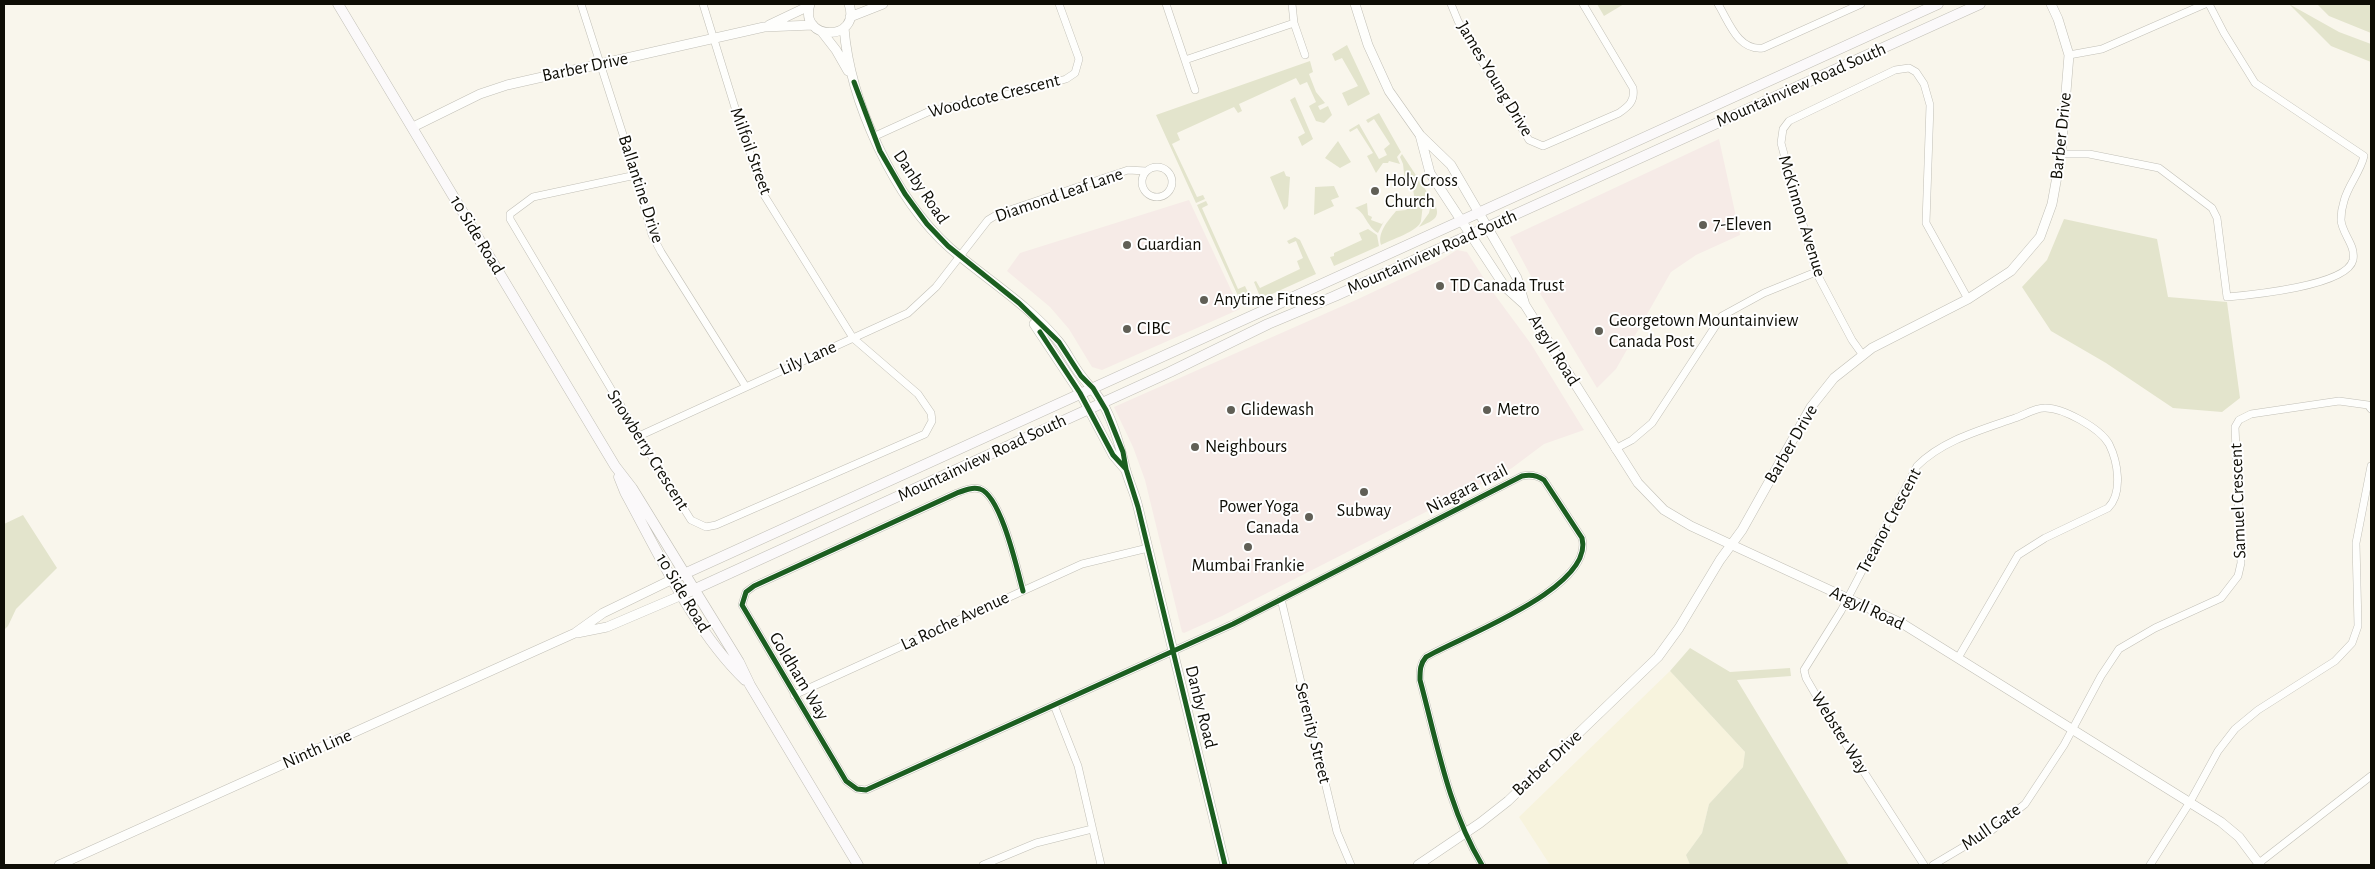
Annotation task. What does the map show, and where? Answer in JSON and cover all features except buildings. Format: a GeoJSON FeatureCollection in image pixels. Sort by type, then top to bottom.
{"type":"FeatureCollection","features":[{"type":"Feature","properties":{"kind":"main road","name":"10 Side Road"},"geometry":{"type":"LineString","coordinates":[[338,4],[615,466],[632,488],[739,662],[750,685],[858,865]]}},
{"type":"Feature","properties":{"kind":"main road","name":"Mountainview Road South"},"geometry":{"type":"LineString","coordinates":[[684,574],[1938,4]]}},
{"type":"Feature","properties":{"kind":"main road","name":"Mountainview Road South"},"geometry":{"type":"LineString","coordinates":[[694,590],[1102,403],[1268,324],[1980,4]]}},
{"type":"Feature","properties":{"kind":"main road","name":"10 Side Road"},"geometry":{"type":"LineString","coordinates":[[615,466],[625,492],[682,595],[733,668],[750,685]]}},
{"type":"Feature","properties":{"kind":"main road","name":"Ninth Line"},"geometry":{"type":"LineString","coordinates":[[673,579],[684,574]]}},
{"type":"Feature","properties":{"kind":"main road","name":"Ninth Line"},"geometry":{"type":"LineString","coordinates":[[682,595],[694,590]]}},
{"type":"Feature","properties":{"kind":"street","name":"Ballantine Drive"},"geometry":{"type":"LineString","coordinates":[[581,4],[636,175],[652,235],[660,252],[746,387]]}},
{"type":"Feature","properties":{"kind":"street","name":"Milfoil Street"},"geometry":{"type":"LineString","coordinates":[[703,4],[764,194],[853,338]]}},
{"type":"Feature","properties":{"kind":"street"},"geometry":{"type":"LineString","coordinates":[[822,32],[836,32],[844,28],[850,17],[849,4]]}},
{"type":"Feature","properties":{"kind":"street"},"geometry":{"type":"LineString","coordinates":[[850,17],[883,4]]}},
{"type":"Feature","properties":{"kind":"street","name":"Woodcote Crescent"},"geometry":{"type":"LineString","coordinates":[[873,137],[930,110],[1019,92],[1071,77],[1075,73],[1079,59],[1059,4]]}},
{"type":"Feature","properties":{"kind":"street"},"geometry":{"type":"LineString","coordinates":[[1166,4],[1195,90]]}},
{"type":"Feature","properties":{"kind":"street"},"geometry":{"type":"LineString","coordinates":[[1292,4],[1294,23],[1305,55]]}},
{"type":"Feature","properties":{"kind":"street","name":"Argyll Road"},"geometry":{"type":"LineString","coordinates":[[1355,4],[1368,45],[1389,91],[1420,134],[1451,165],[1517,278],[1525,305],[1615,449],[1650,498],[1664,510],[1686,524],[1892,617],[2190,802],[2230,829],[2249,848],[2260,864]]}},
{"type":"Feature","properties":{"kind":"street","name":"James Young Drive"},"geometry":{"type":"LineString","coordinates":[[1452,4],[1470,42],[1524,132],[1530,140],[1542,146],[1619,114],[1633,100],[1633,88],[1583,4]]}},
{"type":"Feature","properties":{"kind":"street"},"geometry":{"type":"LineString","coordinates":[[1718,4],[1739,39],[1744,44],[1756,48],[1763,48],[1861,4]]}},
{"type":"Feature","properties":{"kind":"street","name":"Barber Drive"},"geometry":{"type":"LineString","coordinates":[[1418,865],[1508,801],[1650,666],[1679,628],[1730,545],[1742,530],[1811,407],[1834,378],[1862,354],[1968,300],[2011,271],[2040,237],[2052,204],[2061,154],[2069,55],[2058,18],[2051,4]]}},
{"type":"Feature","properties":{"kind":"street"},"geometry":{"type":"LineString","coordinates":[[2069,55],[2102,49],[2205,4]]}},
{"type":"Feature","properties":{"kind":"street"},"geometry":{"type":"LineString","coordinates":[[2061,154],[2089,154],[2160,168],[2212,208],[2217,218],[2227,297],[2323,282],[2349,267],[2353,261],[2353,250],[2341,222],[2344,201],[2361,169],[2364,156],[2255,83],[2224,33],[2209,4]]}},
{"type":"Feature","properties":{"kind":"street","name":"Barber Drive"},"geometry":{"type":"LineString","coordinates":[[764,28],[810,5]]}},
{"type":"Feature","properties":{"kind":"street"},"geometry":{"type":"LineString","coordinates":[[810,5],[809,14],[813,25]]}},
{"type":"Feature","properties":{"kind":"street"},"geometry":{"type":"LineString","coordinates":[[1185,60],[1294,23]]}},
{"type":"Feature","properties":{"kind":"street","name":"Barber Drive"},"geometry":{"type":"LineString","coordinates":[[413,128],[438,114],[495,88],[600,63],[764,28],[813,25]]}},
{"type":"Feature","properties":{"kind":"street","name":"Danby Road"},"geometry":{"type":"LineString","coordinates":[[813,25],[822,32],[836,50],[854,82]]}},
{"type":"Feature","properties":{"kind":"street","name":"Danby Road"},"geometry":{"type":"LineString","coordinates":[[844,28],[845,46],[854,82],[873,137],[916,210],[936,234],[960,256],[1019,303],[1059,342],[1081,376],[1093,388],[1102,403],[1123,452],[1126,469],[1132,485],[1225,865]]}},
{"type":"Feature","properties":{"kind":"street","name":"McKinnon Avenue"},"geometry":{"type":"LineString","coordinates":[[1862,354],[1852,340],[1816,272],[1781,143],[1783,129],[1789,121],[1895,70],[1909,68],[1916,72],[1924,84],[1930,105],[1926,222],[1968,300]]}},
{"type":"Feature","properties":{"kind":"street","name":"Argyll Road"},"geometry":{"type":"LineString","coordinates":[[1420,134],[1430,173],[1505,287],[1525,305]]}},
{"type":"Feature","properties":{"kind":"street","name":"Diamond Leaf Lane"},"geometry":{"type":"LineString","coordinates":[[960,256],[988,220],[998,214],[1128,170],[1146,171],[1155,167],[1168,172],[1172,181],[1166,194],[1151,196],[1143,190],[1142,180],[1146,171]]}},
{"type":"Feature","properties":{"kind":"street","name":"Snowberry Crescent"},"geometry":{"type":"LineString","coordinates":[[636,175],[533,198],[517,207],[510,214],[510,219],[638,436],[691,520],[706,526],[716,525],[925,434],[932,421],[927,406],[906,382],[853,338]]}},
{"type":"Feature","properties":{"kind":"street","name":"Lily Lane"},"geometry":{"type":"LineString","coordinates":[[638,436],[896,319],[915,308],[936,287],[960,256]]}},
{"type":"Feature","properties":{"kind":"street"},"geometry":{"type":"LineString","coordinates":[[1615,449],[1632,440],[1652,423],[1722,316],[1764,293],[1816,272]]}},
{"type":"Feature","properties":{"kind":"street","name":"Danby Road"},"geometry":{"type":"LineString","coordinates":[[1019,303],[1050,346],[1080,393],[1113,455],[1126,469]]}},
{"type":"Feature","properties":{"kind":"street","name":"Samuel Crescent"},"geometry":{"type":"LineString","coordinates":[[2073,729],[2101,676],[2119,649],[2155,628],[2220,598],[2238,576],[2241,563],[2235,427],[2239,420],[2251,414],[2339,401],[2368,405],[2371,409]]}},
{"type":"Feature","properties":{"kind":"street","name":"Treanor Crescent"},"geometry":{"type":"LineString","coordinates":[[1847,598],[1917,466],[1924,459],[1958,438],[2043,408],[2065,411],[2092,428],[2108,443],[2118,475],[2116,500],[2108,508],[2045,538],[2018,555],[1958,658]]}},
{"type":"Feature","properties":{"kind":"street"},"geometry":{"type":"LineString","coordinates":[[2150,865],[2190,802],[2218,751],[2235,729],[2258,710],[2335,661],[2352,642],[2358,626],[2356,542],[2371,466]]}},
{"type":"Feature","properties":{"kind":"street","name":"Niagara Trail"},"geometry":{"type":"LineString","coordinates":[[1173,651],[1281,599],[1522,476],[1532,475],[1544,480],[1582,538],[1584,546],[1582,556],[1576,567],[1559,586],[1542,597],[1426,657],[1421,663],[1420,680],[1441,764],[1458,818],[1482,865]]}},
{"type":"Feature","properties":{"kind":"street","name":"Goldham Way"},"geometry":{"type":"LineString","coordinates":[[1023,590],[1002,519],[987,494],[974,488],[958,492],[754,586],[744,596],[743,610],[846,781],[853,787],[861,790],[872,788],[1173,651]]}},
{"type":"Feature","properties":{"kind":"street","name":"La Roche Avenue"},"geometry":{"type":"LineString","coordinates":[[794,695],[1082,564],[1148,548]]}},
{"type":"Feature","properties":{"kind":"street","name":"Ninth Line"},"geometry":{"type":"LineString","coordinates":[[59,865],[575,633],[603,613],[673,579]]}},
{"type":"Feature","properties":{"kind":"street","name":"Ninth Line"},"geometry":{"type":"LineString","coordinates":[[575,633],[606,627],[682,595]]}},
{"type":"Feature","properties":{"kind":"street","name":"Webster Way"},"geometry":{"type":"LineString","coordinates":[[1847,598],[1808,661],[1804,670],[1806,678],[1924,865]]}},
{"type":"Feature","properties":{"kind":"street","name":"Serenity Street"},"geometry":{"type":"LineString","coordinates":[[1281,599],[1337,832],[1351,865]]}},
{"type":"Feature","properties":{"kind":"street"},"geometry":{"type":"LineString","coordinates":[[1054,705],[1078,766],[1101,865]]}},
{"type":"Feature","properties":{"kind":"street","name":"Mull Gate"},"geometry":{"type":"LineString","coordinates":[[1933,865],[1992,830],[2025,804],[2073,729]]}},
{"type":"Feature","properties":{"kind":"street"},"geometry":{"type":"LineString","coordinates":[[2260,864],[2371,776]]}},
{"type":"Feature","properties":{"kind":"street"},"geometry":{"type":"LineString","coordinates":[[983,865],[1036,843],[1092,829]]}},
{"type":"Feature","properties":{"kind":"shaded area"},"geometry":{"type":"Polygon","coordinates":[[[1719,139],[1740,235],[1696,255],[1671,272],[1616,369],[1597,388],[1541,295],[1510,237],[1719,139]]]}},
{"type":"Feature","properties":{"kind":"shaded area"},"geometry":{"type":"Polygon","coordinates":[[[1189,200],[1240,309],[1102,370],[1092,367],[1069,329],[1050,307],[1007,271],[1020,253],[1189,200]]]}},
{"type":"Feature","properties":{"kind":"shaded area"},"geometry":{"type":"Polygon","coordinates":[[[1457,250],[1467,252],[1492,291],[1531,344],[1584,430],[1544,444],[1512,468],[1222,616],[1184,633],[1182,632],[1145,480],[1133,447],[1114,407],[1356,300],[1439,261],[1457,250]]]}},
{"type":"Feature","properties":{"kind":"shaded area"},"geometry":{"type":"Polygon","coordinates":[[[1670,671],[1745,752],[1743,767],[1709,804],[1702,833],[1686,855],[1690,865],[1550,865],[1519,817],[1670,671]]]}},
{"type":"Feature","properties":{"kind":"green space"},"geometry":{"type":"Polygon","coordinates":[[[1597,4],[1624,4],[1604,16],[1597,4]]]}},
{"type":"Feature","properties":{"kind":"green space"},"geometry":{"type":"Polygon","coordinates":[[[2289,4],[2339,32],[2371,44],[2371,62],[2331,46],[2289,4]]]}},
{"type":"Feature","properties":{"kind":"green space"},"geometry":{"type":"Polygon","coordinates":[[[2317,4],[2371,4],[2371,33],[2329,16],[2317,4]]]}},
{"type":"Feature","properties":{"kind":"green space"},"geometry":{"type":"Polygon","coordinates":[[[1347,45],[1370,94],[1348,106],[1342,93],[1358,86],[1342,58],[1335,61],[1332,54],[1347,45]]]}},
{"type":"Feature","properties":{"kind":"green space"},"geometry":{"type":"Polygon","coordinates":[[[1310,61],[1313,72],[1309,74],[1316,92],[1325,103],[1318,106],[1320,110],[1328,106],[1332,115],[1324,123],[1316,121],[1309,106],[1316,102],[1307,82],[1300,85],[1296,78],[1239,104],[1242,111],[1238,113],[1234,107],[1177,133],[1180,140],[1172,144],[1197,197],[1203,195],[1205,199],[1196,203],[1156,115],[1310,61]]]}},
{"type":"Feature","properties":{"kind":"green space"},"geometry":{"type":"Polygon","coordinates":[[[1295,97],[1313,139],[1302,146],[1298,137],[1305,133],[1290,100],[1295,97]]]}},
{"type":"Feature","properties":{"kind":"green space"},"geometry":{"type":"Polygon","coordinates":[[[1379,113],[1401,152],[1397,157],[1400,164],[1389,161],[1388,163],[1383,163],[1376,173],[1367,156],[1373,153],[1357,128],[1350,132],[1349,130],[1359,124],[1379,159],[1387,155],[1384,149],[1390,144],[1374,119],[1368,123],[1366,120],[1379,113]]]}},
{"type":"Feature","properties":{"kind":"green space"},"geometry":{"type":"Polygon","coordinates":[[[1338,141],[1351,162],[1340,168],[1325,158],[1338,141]]]}},
{"type":"Feature","properties":{"kind":"green space"},"geometry":{"type":"Polygon","coordinates":[[[1402,154],[1429,195],[1423,205],[1419,225],[1410,232],[1381,245],[1382,231],[1390,218],[1396,211],[1406,210],[1415,201],[1413,189],[1405,182],[1403,164],[1400,157],[1402,154]]]}},
{"type":"Feature","properties":{"kind":"green space"},"geometry":{"type":"Polygon","coordinates":[[[1284,171],[1286,176],[1290,177],[1288,206],[1284,210],[1270,177],[1284,171]]]}},
{"type":"Feature","properties":{"kind":"green space"},"geometry":{"type":"Polygon","coordinates":[[[1334,186],[1339,197],[1331,200],[1334,206],[1314,215],[1315,187],[1334,186]]]}},
{"type":"Feature","properties":{"kind":"green space"},"geometry":{"type":"Polygon","coordinates":[[[1432,199],[1437,210],[1436,217],[1419,227],[1429,213],[1432,199]]]}},
{"type":"Feature","properties":{"kind":"green space"},"geometry":{"type":"Polygon","coordinates":[[[1206,201],[1208,205],[1202,208],[1238,289],[1245,286],[1253,303],[1243,307],[1197,205],[1206,201]]]}},
{"type":"Feature","properties":{"kind":"green space"},"geometry":{"type":"Polygon","coordinates":[[[1367,203],[1368,215],[1372,217],[1371,220],[1382,224],[1384,221],[1378,233],[1355,208],[1367,203]]]}},
{"type":"Feature","properties":{"kind":"green space"},"geometry":{"type":"Polygon","coordinates":[[[2064,219],[2157,239],[2168,297],[2227,302],[2240,398],[2222,412],[2173,408],[2106,363],[2051,331],[2022,287],[2047,260],[2064,219]]]}},
{"type":"Feature","properties":{"kind":"green space"},"geometry":{"type":"Polygon","coordinates":[[[1368,229],[1377,235],[1379,246],[1334,266],[1330,257],[1334,256],[1334,253],[1362,240],[1359,233],[1368,229]]]}},
{"type":"Feature","properties":{"kind":"green space"},"geometry":{"type":"Polygon","coordinates":[[[1295,237],[1300,240],[1316,274],[1261,299],[1254,282],[1256,281],[1260,288],[1300,269],[1297,261],[1303,258],[1296,241],[1289,244],[1287,241],[1295,237]]]}},
{"type":"Feature","properties":{"kind":"green space"},"geometry":{"type":"Polygon","coordinates":[[[23,515],[57,568],[16,609],[4,630],[4,524],[23,515]]]}},
{"type":"Feature","properties":{"kind":"green space"},"geometry":{"type":"Polygon","coordinates":[[[1690,648],[1730,672],[1790,668],[1791,676],[1737,680],[1849,865],[1690,865],[1686,855],[1702,833],[1709,804],[1743,767],[1745,752],[1670,671],[1690,648]]]}},
{"type":"Feature","properties":{"kind":"cycle path"},"geometry":{"type":"LineString","coordinates":[[854,82],[880,151],[905,194],[927,224],[948,246],[1019,303],[1059,342],[1081,376],[1093,388],[1106,410],[1123,452],[1126,469],[1138,507],[1225,865]]}},
{"type":"Feature","properties":{"kind":"cycle path"},"geometry":{"type":"LineString","coordinates":[[1040,332],[1080,393],[1113,455],[1126,469]]}},
{"type":"Feature","properties":{"kind":"cycle path"},"geometry":{"type":"LineString","coordinates":[[1023,591],[1007,534],[995,505],[988,494],[974,488],[957,493],[754,586],[746,592],[742,605],[846,781],[857,789],[866,790],[1233,624],[1522,476],[1534,475],[1541,478],[1582,538],[1581,557],[1568,575],[1548,592],[1495,623],[1426,657],[1420,670],[1420,680],[1452,798],[1460,821],[1482,865]]}},
{"type":"Feature","properties":{"kind":"place","name":"Holy Cross Church"},"geometry":{"type":"Point","coordinates":[1375,191]}},
{"type":"Feature","properties":{"kind":"place","name":"7-Eleven"},"geometry":{"type":"Point","coordinates":[1703,225]}},
{"type":"Feature","properties":{"kind":"place","name":"Guardian"},"geometry":{"type":"Point","coordinates":[1127,245]}},
{"type":"Feature","properties":{"kind":"place","name":"TD Canada Trust"},"geometry":{"type":"Point","coordinates":[1440,286]}},
{"type":"Feature","properties":{"kind":"place","name":"Anytime Fitness"},"geometry":{"type":"Point","coordinates":[1204,300]}},
{"type":"Feature","properties":{"kind":"place","name":"CIBC"},"geometry":{"type":"Point","coordinates":[1127,329]}},
{"type":"Feature","properties":{"kind":"place","name":"Georgetown Mountainview Canada Post"},"geometry":{"type":"Point","coordinates":[1599,331]}},
{"type":"Feature","properties":{"kind":"place","name":"Glidewash"},"geometry":{"type":"Point","coordinates":[1231,410]}},
{"type":"Feature","properties":{"kind":"place","name":"Metro"},"geometry":{"type":"Point","coordinates":[1487,410]}},
{"type":"Feature","properties":{"kind":"place","name":"Neighbours"},"geometry":{"type":"Point","coordinates":[1195,447]}},
{"type":"Feature","properties":{"kind":"place","name":"Subway"},"geometry":{"type":"Point","coordinates":[1364,492]}},
{"type":"Feature","properties":{"kind":"place","name":"Power Yoga Canada"},"geometry":{"type":"Point","coordinates":[1309,517]}},
{"type":"Feature","properties":{"kind":"place","name":"Mumbai Frankie"},"geometry":{"type":"Point","coordinates":[1248,547]}}]}
